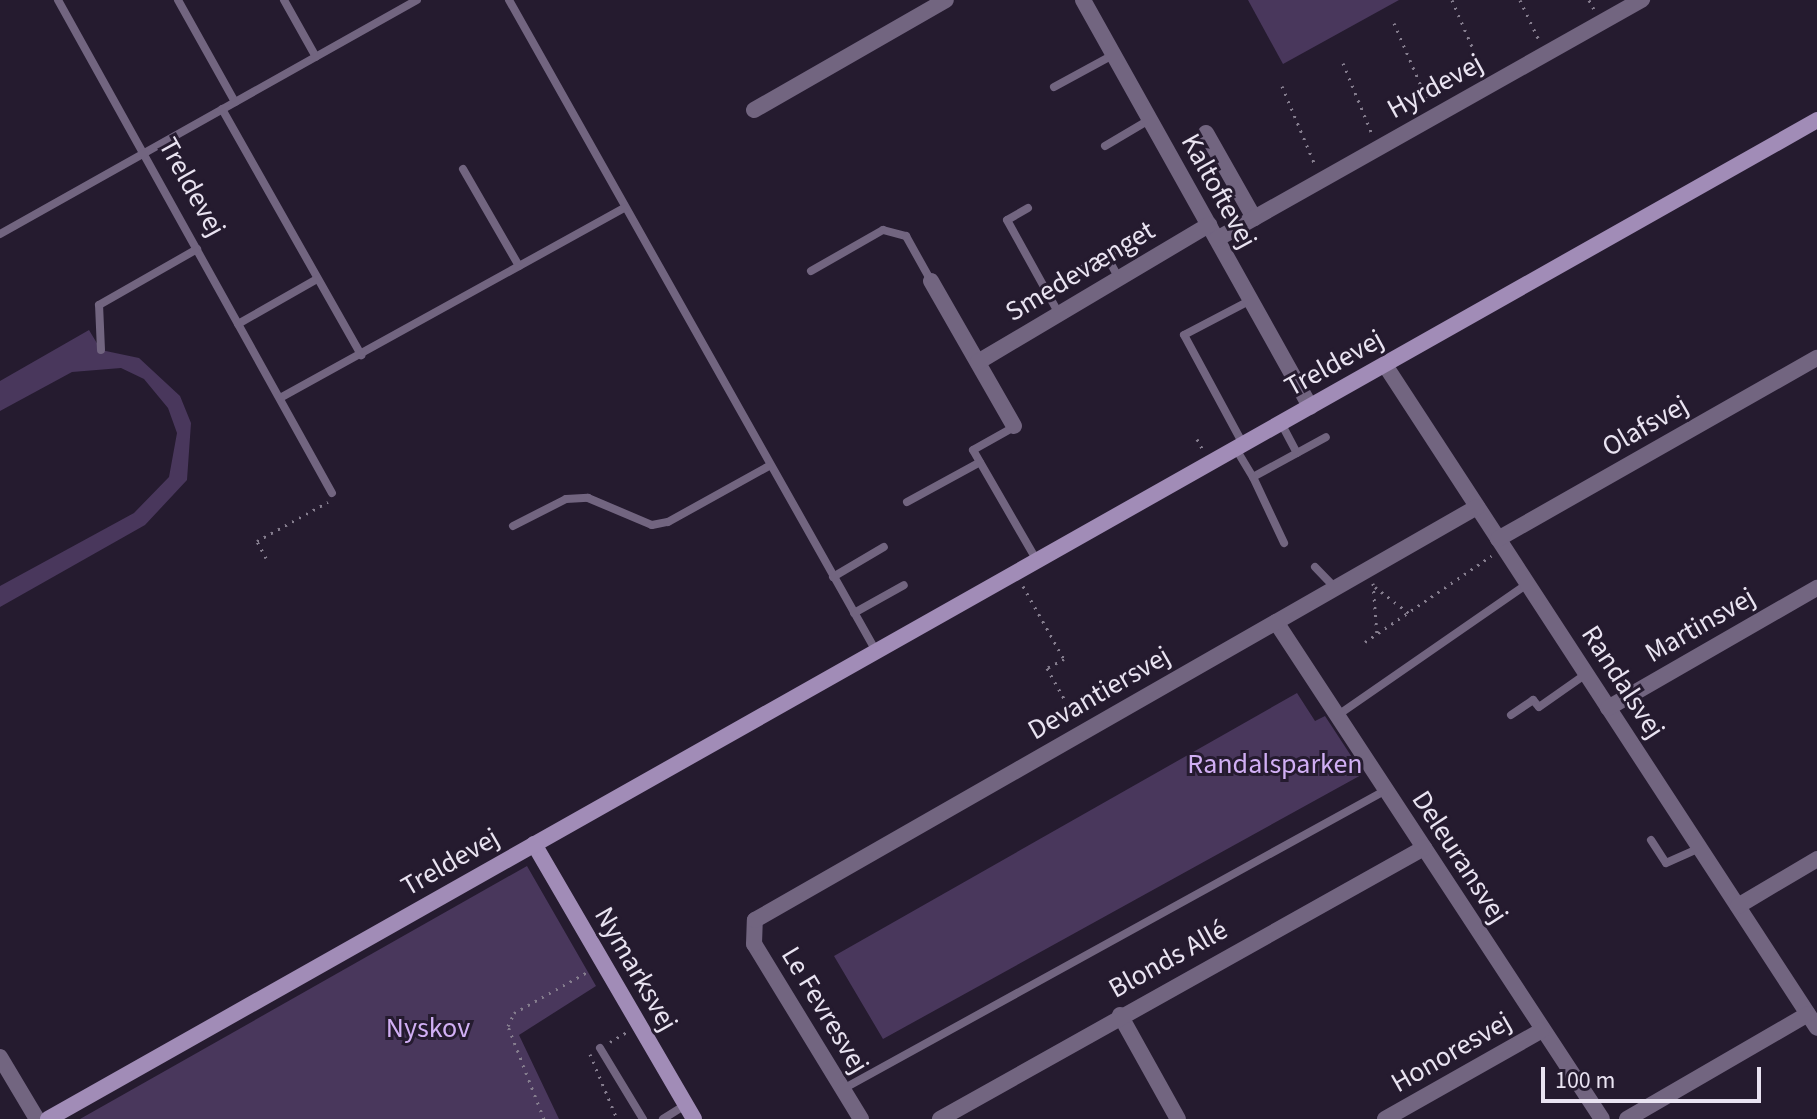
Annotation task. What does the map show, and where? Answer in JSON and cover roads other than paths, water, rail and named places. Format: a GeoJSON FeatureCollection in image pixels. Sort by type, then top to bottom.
{"type":"FeatureCollection","features":[{"type":"Feature","properties":{"kind":"street"},"geometry":{"type":"LineString","coordinates":[[754,110],[946,0]]}},
{"type":"Feature","properties":{"kind":"street","name":"Kaltoftevej"},"geometry":{"type":"LineString","coordinates":[[1083,0],[1310,407]]}},
{"type":"Feature","properties":{"kind":"street","name":"Hyrdevej"},"geometry":{"type":"LineString","coordinates":[[1213,232],[1254,218],[1642,0]]}},
{"type":"Feature","properties":{"kind":"street","name":"Treldevej"},"geometry":{"type":"LineString","coordinates":[[48,1119],[1817,120]]}},
{"type":"Feature","properties":{"kind":"street"},"geometry":{"type":"LineString","coordinates":[[1206,133],[1254,218]]}},
{"type":"Feature","properties":{"kind":"street","name":"Smedevænget"},"geometry":{"type":"LineString","coordinates":[[978,362],[1119,278],[1213,232]]}},
{"type":"Feature","properties":{"kind":"street"},"geometry":{"type":"LineString","coordinates":[[931,281],[1014,426]]}},
{"type":"Feature","properties":{"kind":"street","name":"Olafsvej"},"geometry":{"type":"LineString","coordinates":[[1501,543],[1817,358]]}},
{"type":"Feature","properties":{"kind":"street","name":"Randalsvej"},"geometry":{"type":"LineString","coordinates":[[1385,365],[1812,1021]]}},
{"type":"Feature","properties":{"kind":"street","name":"Devantiersvej"},"geometry":{"type":"LineString","coordinates":[[749,927],[1082,732],[1477,507]]}},
{"type":"Feature","properties":{"kind":"street","name":"Martinsvej"},"geometry":{"type":"LineString","coordinates":[[1608,708],[1817,588]]}},
{"type":"Feature","properties":{"kind":"street","name":"Deleuransvej"},"geometry":{"type":"LineString","coordinates":[[1276,622],[1602,1119]]}},
{"type":"Feature","properties":{"kind":"street","name":"Nymarksvej"},"geometry":{"type":"LineString","coordinates":[[534,844],[690,1112]]}},
{"type":"Feature","properties":{"kind":"street","name":"Blonds Allé"},"geometry":{"type":"LineString","coordinates":[[940,1119],[1120,1015],[1424,848]]}},
{"type":"Feature","properties":{"kind":"street"},"geometry":{"type":"LineString","coordinates":[[1738,906],[1817,859]]}},
{"type":"Feature","properties":{"kind":"street","name":"Le Fevresvej"},"geometry":{"type":"LineString","coordinates":[[749,927],[861,1119]]}},
{"type":"Feature","properties":{"kind":"street"},"geometry":{"type":"LineString","coordinates":[[1120,1015],[1178,1119]]}},
{"type":"Feature","properties":{"kind":"street"},"geometry":{"type":"LineString","coordinates":[[1627,1119],[1812,1021]]}},
{"type":"Feature","properties":{"kind":"street","name":"Honoresvej"},"geometry":{"type":"LineString","coordinates":[[1385,1119],[1542,1030]]}},
{"type":"Feature","properties":{"kind":"street"},"geometry":{"type":"LineString","coordinates":[[0,1057],[37,1119]]}},
{"type":"Feature","properties":{"kind":"lane","name":"Treldevej"},"geometry":{"type":"LineString","coordinates":[[58,0],[332,493]]}},
{"type":"Feature","properties":{"kind":"lane"},"geometry":{"type":"LineString","coordinates":[[178,0],[235,102]]}},
{"type":"Feature","properties":{"kind":"lane"},"geometry":{"type":"LineString","coordinates":[[284,0],[316,57]]}},
{"type":"Feature","properties":{"kind":"lane"},"geometry":{"type":"LineString","coordinates":[[0,234],[316,57],[402,4],[417,0]]}},
{"type":"Feature","properties":{"kind":"lane"},"geometry":{"type":"LineString","coordinates":[[509,0],[769,466],[877,652]]}},
{"type":"Feature","properties":{"kind":"lane"},"geometry":{"type":"LineString","coordinates":[[1054,87],[1114,55]]}},
{"type":"Feature","properties":{"kind":"lane"},"geometry":{"type":"LineString","coordinates":[[222,109],[361,355]]}},
{"type":"Feature","properties":{"kind":"lane"},"geometry":{"type":"LineString","coordinates":[[1105,146],[1150,119]]}},
{"type":"Feature","properties":{"kind":"lane"},"geometry":{"type":"LineString","coordinates":[[463,169],[519,266]]}},
{"type":"Feature","properties":{"kind":"lane"},"geometry":{"type":"LineString","coordinates":[[280,398],[624,208]]}},
{"type":"Feature","properties":{"kind":"lane"},"geometry":{"type":"LineString","coordinates":[[1028,208],[1007,220],[1059,314]]}},
{"type":"Feature","properties":{"kind":"lane"},"geometry":{"type":"LineString","coordinates":[[811,271],[883,230],[906,236],[931,281]]}},
{"type":"Feature","properties":{"kind":"lane"},"geometry":{"type":"LineString","coordinates":[[1072,275],[1135,239]]}},
{"type":"Feature","properties":{"kind":"lane"},"geometry":{"type":"LineString","coordinates":[[101,350],[99,305],[197,249]]}},
{"type":"Feature","properties":{"kind":"lane"},"geometry":{"type":"LineString","coordinates":[[1106,255],[1119,278]]}},
{"type":"Feature","properties":{"kind":"lane"},"geometry":{"type":"LineString","coordinates":[[238,324],[317,279]]}},
{"type":"Feature","properties":{"kind":"lane"},"geometry":{"type":"LineString","coordinates":[[1251,300],[1184,335],[1284,543]]}},
{"type":"Feature","properties":{"kind":"lane"},"geometry":{"type":"LineString","coordinates":[[1281,423],[1297,453]]}},
{"type":"Feature","properties":{"kind":"lane"},"geometry":{"type":"LineString","coordinates":[[1014,426],[973,450],[1038,562]]}},
{"type":"Feature","properties":{"kind":"lane"},"geometry":{"type":"LineString","coordinates":[[1253,477],[1326,437]]}},
{"type":"Feature","properties":{"kind":"lane"},"geometry":{"type":"LineString","coordinates":[[907,502],[980,462]]}},
{"type":"Feature","properties":{"kind":"lane"},"geometry":{"type":"LineString","coordinates":[[513,526],[566,499],[588,498],[652,525],[668,522],[769,466]]}},
{"type":"Feature","properties":{"kind":"lane"},"geometry":{"type":"LineString","coordinates":[[833,577],[884,547]]}},
{"type":"Feature","properties":{"kind":"lane"},"geometry":{"type":"LineString","coordinates":[[1315,567],[1335,588]]}},
{"type":"Feature","properties":{"kind":"lane"},"geometry":{"type":"LineString","coordinates":[[1337,715],[1528,584]]}},
{"type":"Feature","properties":{"kind":"lane"},"geometry":{"type":"LineString","coordinates":[[854,613],[904,585]]}},
{"type":"Feature","properties":{"kind":"lane"},"geometry":{"type":"LineString","coordinates":[[1511,715],[1533,700],[1539,707],[1586,674]]}},
{"type":"Feature","properties":{"kind":"lane"},"geometry":{"type":"LineString","coordinates":[[843,1089],[1386,790]]}},
{"type":"Feature","properties":{"kind":"lane"},"geometry":{"type":"LineString","coordinates":[[1651,840],[1666,863],[1700,848]]}},
{"type":"Feature","properties":{"kind":"lane"},"geometry":{"type":"LineString","coordinates":[[600,1048],[643,1119]]}},
{"type":"Feature","properties":{"kind":"lane"},"geometry":{"type":"LineString","coordinates":[[663,1119],[690,1112]]}},
{"type":"Feature","properties":{"kind":"park label","name":"Randalsparken"},"geometry":{"type":"Point","coordinates":[1275,764]}},
{"type":"Feature","properties":{"kind":"park label","name":"Nyskov"},"geometry":{"type":"Point","coordinates":[428,1028]}}]}
